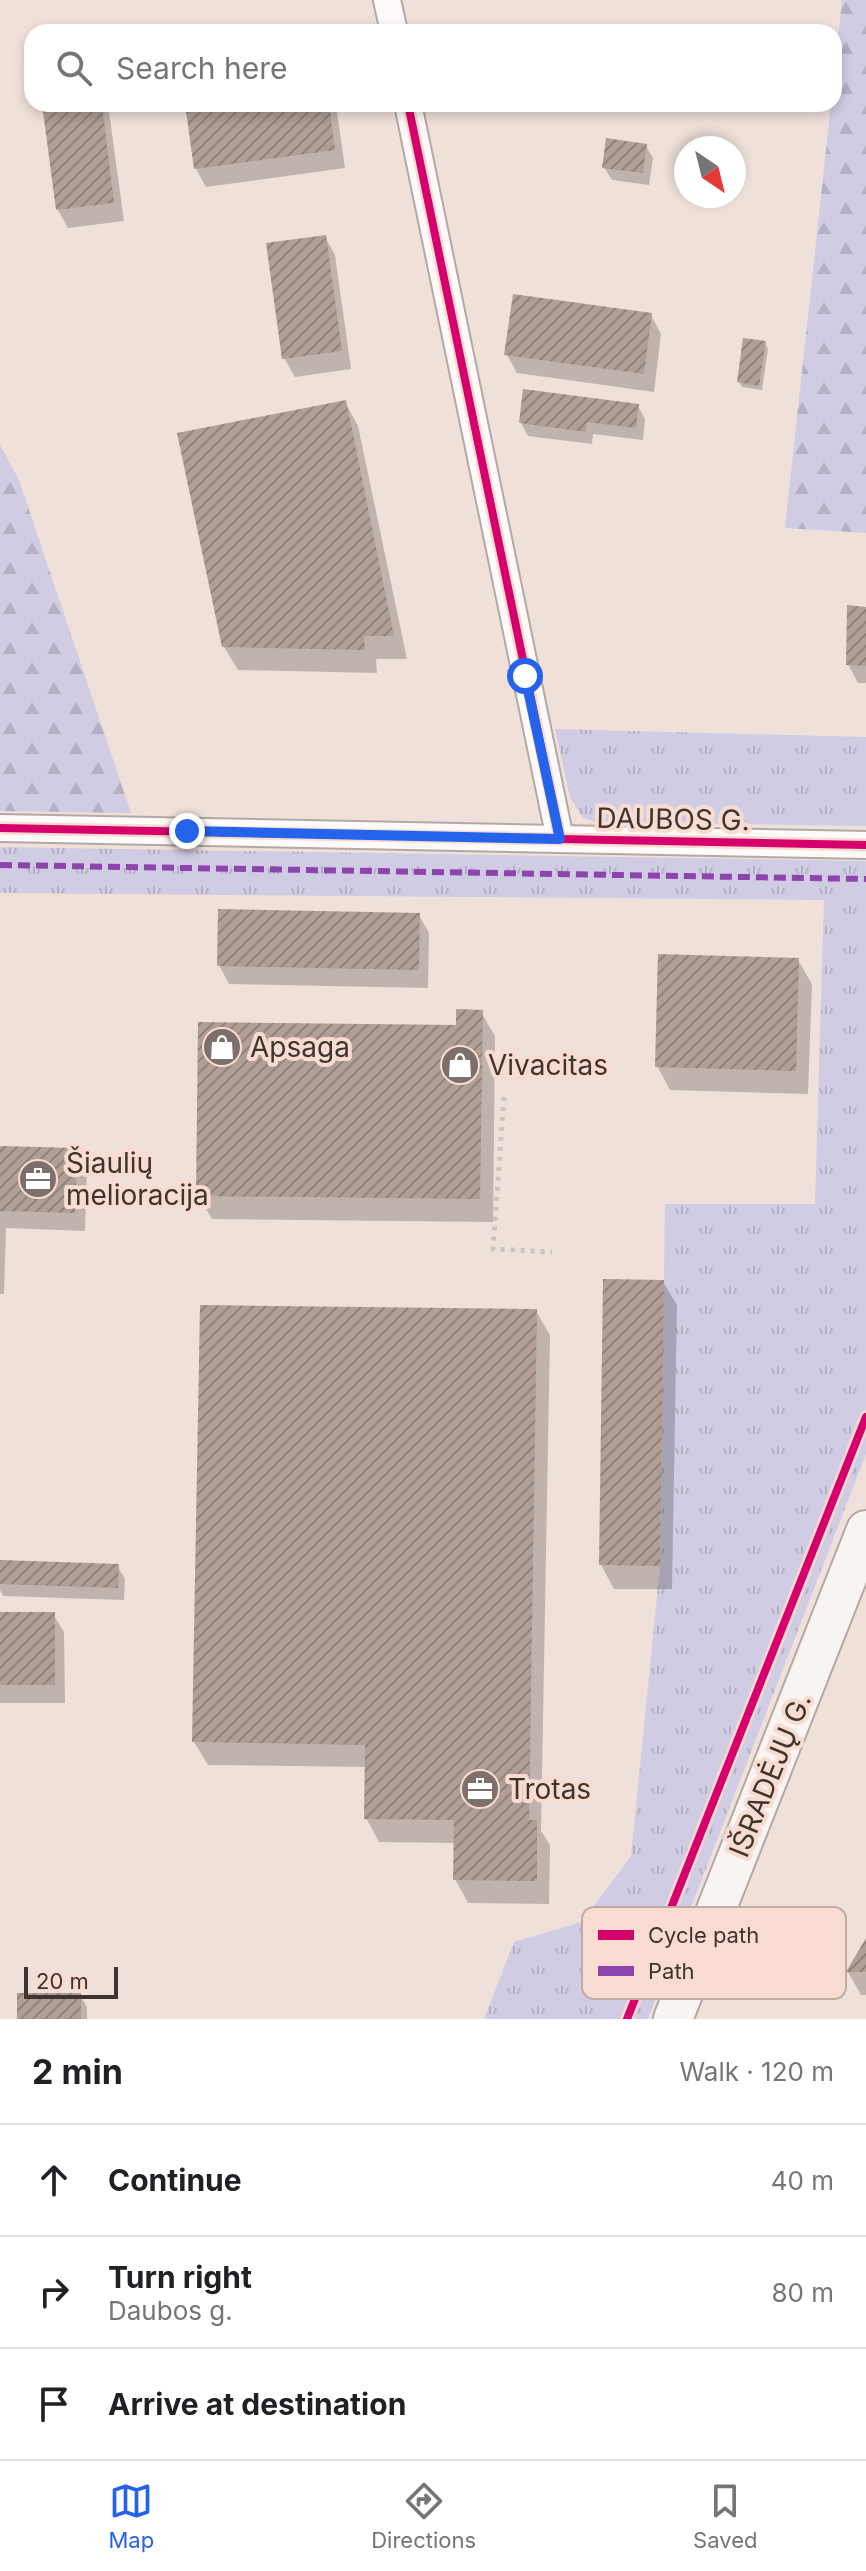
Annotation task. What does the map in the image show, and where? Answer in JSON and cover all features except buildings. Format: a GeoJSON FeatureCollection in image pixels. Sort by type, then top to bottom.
{"type":"FeatureCollection","features":[{"type":"Feature","properties":{"kind":"main road","name":"IŠRADĖJŲ G."},"geometry":{"type":"LineString","coordinates":[[717,1907],[866,1530]]}},
{"type":"Feature","properties":{"kind":"main road","name":"IŠRADĖJŲ G."},"geometry":{"type":"LineString","coordinates":[[673,2019],[681,1999]]}},
{"type":"Feature","properties":{"kind":"street"},"geometry":{"type":"LineString","coordinates":[[387,0],[392,24]]}},
{"type":"Feature","properties":{"kind":"street"},"geometry":{"type":"LineString","coordinates":[[410,112],[560,839]]}},
{"type":"Feature","properties":{"kind":"street","name":"DAUBOS G."},"geometry":{"type":"LineString","coordinates":[[0,828],[866,845]]}},
{"type":"Feature","properties":{"kind":"path"},"geometry":{"type":"LineString","coordinates":[[504,1097],[493,1249],[552,1252]]}},
{"type":"Feature","properties":{"kind":"green space"},"geometry":{"type":"Polygon","coordinates":[[[842,0],[866,0],[866,533],[785,528],[830,112],[842,112],[842,24],[840,24],[842,0]]]}},
{"type":"Feature","properties":{"kind":"green space"},"geometry":{"type":"Polygon","coordinates":[[[0,445],[19,480],[131,813],[0,811],[0,445]]]}},
{"type":"Feature","properties":{"kind":"green space"},"geometry":{"type":"Polygon","coordinates":[[[555,729],[866,737],[866,826],[594,822],[582,817],[570,797],[555,729]]]}},
{"type":"Feature","properties":{"kind":"green space"},"geometry":{"type":"Polygon","coordinates":[[[0,847],[866,861],[866,1454],[691,1907],[593,1907],[631,1856],[660,1566],[665,1204],[815,1204],[824,900],[0,893],[0,847]]]}},
{"type":"Feature","properties":{"kind":"green space"},"geometry":{"type":"Polygon","coordinates":[[[582,1922],[582,1999],[656,1999],[648,2019],[484,2019],[514,1942],[582,1922]]]}},
{"type":"Feature","properties":{"kind":"marked path"},"geometry":{"type":"LineString","coordinates":[[0,865],[866,879]]}},
{"type":"Feature","properties":{"kind":"cycle path"},"geometry":{"type":"LineString","coordinates":[[410,112],[560,839]]}},
{"type":"Feature","properties":{"kind":"cycle path"},"geometry":{"type":"LineString","coordinates":[[0,828],[866,845]]}},
{"type":"Feature","properties":{"kind":"cycle path"},"geometry":{"type":"LineString","coordinates":[[671,1907],[866,1417]]}},
{"type":"Feature","properties":{"kind":"cycle path"},"geometry":{"type":"LineString","coordinates":[[627,2019],[635,1999]]}},
{"type":"Feature","properties":{"kind":"place","name":"Apsaga"},"geometry":{"type":"Point","coordinates":[222,1047]}},
{"type":"Feature","properties":{"kind":"place","name":"Vivacitas"},"geometry":{"type":"Point","coordinates":[460,1065]}},
{"type":"Feature","properties":{"kind":"place","name":"Šiaulių melioracija"},"geometry":{"type":"Point","coordinates":[38,1179]}},
{"type":"Feature","properties":{"kind":"place","name":"Trotas"},"geometry":{"type":"Point","coordinates":[480,1789]}},
{"type":"Feature","properties":{"kind":"route"},"geometry":{"type":"LineString","coordinates":[[187,831],[560,839],[525,676]]}}]}
